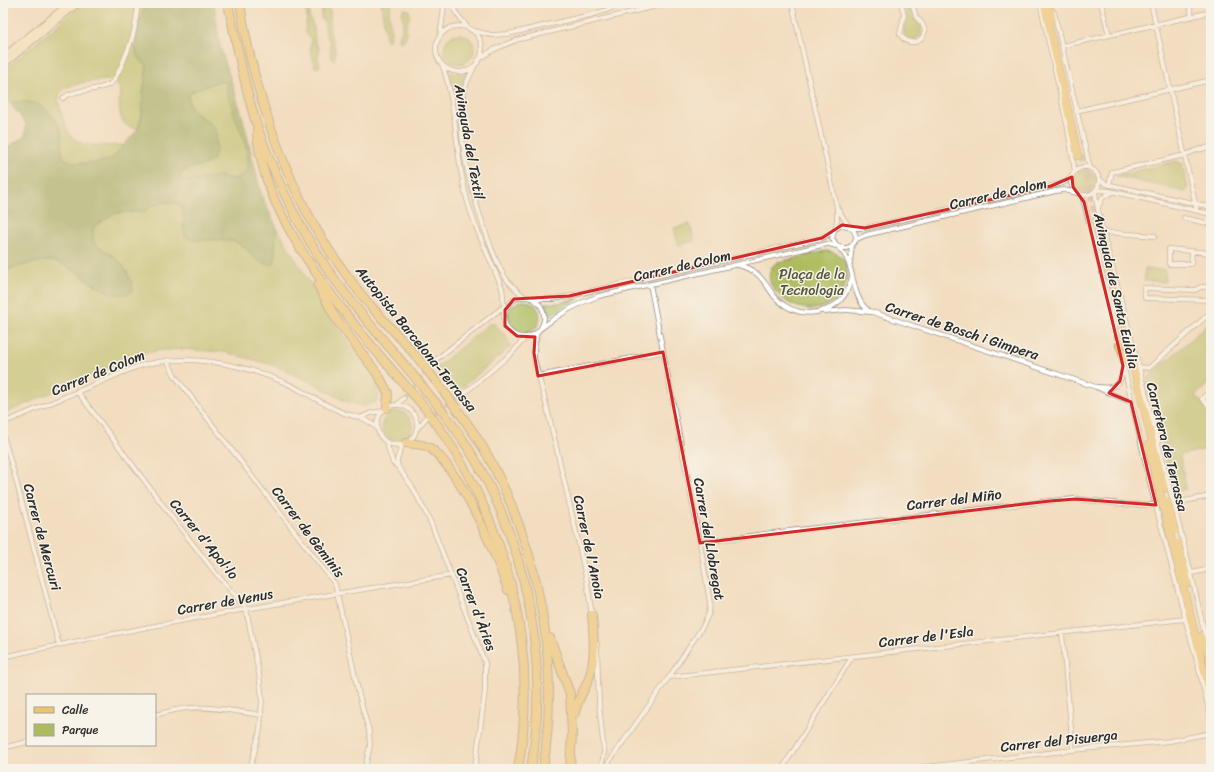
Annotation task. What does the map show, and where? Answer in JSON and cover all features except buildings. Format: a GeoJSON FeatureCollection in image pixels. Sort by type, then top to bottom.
{"type":"FeatureCollection","features":[{"type":"Feature","properties":{"kind":"highway","name":"Autopista Barcelona-Terrassa"},"geometry":{"type":"LineString","coordinates":[[228,3],[240,62],[256,122],[284,193],[301,225],[338,284],[360,313],[443,412],[476,462],[508,530],[522,575],[535,643],[537,687],[534,755],[531,769]]}},
{"type":"Feature","properties":{"kind":"highway","name":"Autopista Barcelona-Terrassa"},"geometry":{"type":"LineString","coordinates":[[240,3],[252,59],[266,111],[294,186],[328,248],[347,276],[368,304],[422,364],[487,454],[520,525],[537,584],[544,618],[549,664],[549,720],[543,769]]}},
{"type":"Feature","properties":{"kind":"highway"},"geometry":{"type":"LineString","coordinates":[[256,122],[259,152],[267,184],[286,223],[312,268],[347,317],[436,422],[463,464],[495,532],[513,588],[523,648],[525,699],[524,731],[518,769]]}},
{"type":"Feature","properties":{"kind":"highway"},"geometry":{"type":"LineString","coordinates":[[286,223],[290,238],[314,277],[336,319],[382,380],[388,393],[385,409]]}},
{"type":"Feature","properties":{"kind":"highway"},"geometry":{"type":"LineString","coordinates":[[404,444],[422,445],[432,449],[447,465],[483,526],[498,560],[514,612],[525,699]]}},
{"type":"Feature","properties":{"kind":"highway"},"geometry":{"type":"LineString","coordinates":[[570,769],[572,734],[576,705],[592,668],[594,647],[592,615]]}},
{"type":"Feature","properties":{"kind":"highway"},"geometry":{"type":"LineString","coordinates":[[544,618],[570,694],[572,734]]}},
{"type":"Feature","properties":{"kind":"main road"},"geometry":{"type":"LineString","coordinates":[[3,57],[70,3]]}},
{"type":"Feature","properties":{"kind":"main road"},"geometry":{"type":"LineString","coordinates":[[3,64],[78,3]]}},
{"type":"Feature","properties":{"kind":"main road"},"geometry":{"type":"LineString","coordinates":[[1044,3],[1080,155],[1050,3]]}},
{"type":"Feature","properties":{"kind":"main road","name":"Carretera de Terrassa"},"geometry":{"type":"LineString","coordinates":[[1162,489],[1126,365],[1095,222],[1131,357],[1162,489],[1211,680]]}},
{"type":"Feature","properties":{"kind":"main road"},"geometry":{"type":"LineString","coordinates":[[1131,337],[1131,357]]}},
{"type":"Feature","properties":{"kind":"main road"},"geometry":{"type":"LineString","coordinates":[[1119,346],[1126,365]]}},
{"type":"Feature","properties":{"kind":"main road","name":"Carretera de Terrassa"},"geometry":{"type":"LineString","coordinates":[[1180,561],[1189,620],[1211,698]]}},
{"type":"Feature","properties":{"kind":"main road"},"geometry":{"type":"LineString","coordinates":[[1200,636],[1209,649],[1211,664]]}},
{"type":"Feature","properties":{"kind":"street"},"geometry":{"type":"LineString","coordinates":[[63,98],[72,94],[110,84],[113,81],[120,69],[134,32],[138,3]]}},
{"type":"Feature","properties":{"kind":"street"},"geometry":{"type":"LineString","coordinates":[[444,3],[442,26],[436,48],[437,56],[442,64],[448,69],[454,72],[462,72],[469,70],[478,60],[481,54],[480,40],[459,16],[451,3]]}},
{"type":"Feature","properties":{"kind":"street"},"geometry":{"type":"LineString","coordinates":[[440,36],[452,27],[460,26],[491,35],[508,34],[590,15],[623,3]]}},
{"type":"Feature","properties":{"kind":"street"},"geometry":{"type":"LineString","coordinates":[[478,60],[493,50],[516,40],[669,3]]}},
{"type":"Feature","properties":{"kind":"street"},"geometry":{"type":"LineString","coordinates":[[792,3],[837,208],[837,220],[833,241],[838,247],[845,248],[854,242],[855,232],[842,217],[837,208]]}},
{"type":"Feature","properties":{"kind":"street"},"geometry":{"type":"LineString","coordinates":[[901,3],[904,15],[900,34],[905,40],[918,42],[925,31],[922,23],[916,17],[912,3]]}},
{"type":"Feature","properties":{"kind":"street"},"geometry":{"type":"LineString","coordinates":[[1040,3],[1067,124],[1075,172]]}},
{"type":"Feature","properties":{"kind":"street"},"geometry":{"type":"LineString","coordinates":[[1050,3],[1062,46],[1090,168]]}},
{"type":"Feature","properties":{"kind":"street"},"geometry":{"type":"LineString","coordinates":[[1101,3],[1109,35]]}},
{"type":"Feature","properties":{"kind":"street"},"geometry":{"type":"LineString","coordinates":[[1151,3],[1197,211]]}},
{"type":"Feature","properties":{"kind":"street"},"geometry":{"type":"LineString","coordinates":[[1190,3],[1192,17]]}},
{"type":"Feature","properties":{"kind":"street"},"geometry":{"type":"LineString","coordinates":[[1062,46],[1211,12]]}},
{"type":"Feature","properties":{"kind":"street","name":"Avinguda del Tèxtil"},"geometry":{"type":"LineString","coordinates":[[442,64],[452,99],[459,164],[466,196],[482,242],[502,291],[504,314]]}},
{"type":"Feature","properties":{"kind":"street","name":"Avinguda del Tèxtil"},"geometry":{"type":"LineString","coordinates":[[475,65],[467,80],[464,90],[461,112],[464,145],[471,187],[479,213],[500,267],[507,280],[525,296]]}},
{"type":"Feature","properties":{"kind":"street"},"geometry":{"type":"LineString","coordinates":[[1076,111],[1211,80]]}},
{"type":"Feature","properties":{"kind":"street"},"geometry":{"type":"LineString","coordinates":[[1109,185],[1112,172],[1185,155],[1197,150],[1211,147]]}},
{"type":"Feature","properties":{"kind":"street"},"geometry":{"type":"LineString","coordinates":[[1096,191],[1099,184],[1099,179],[1096,172],[1090,168],[1080,168],[1075,172],[1072,177],[1072,188],[1077,193],[1082,195],[1088,196],[1096,191],[1104,190],[1211,214]]}},
{"type":"Feature","properties":{"kind":"street","name":"Carrer de Colom"},"geometry":{"type":"LineString","coordinates":[[850,227],[864,228],[1007,196],[1060,184],[1072,177]]}},
{"type":"Feature","properties":{"kind":"street"},"geometry":{"type":"LineString","coordinates":[[1099,179],[1109,185],[1211,207]]}},
{"type":"Feature","properties":{"kind":"street","name":"Carrer de Colom"},"geometry":{"type":"LineString","coordinates":[[854,242],[866,235],[1061,190],[1077,193]]}},
{"type":"Feature","properties":{"kind":"street","name":"Avinguda de Santa Eulàlia"},"geometry":{"type":"LineString","coordinates":[[1096,191],[1103,232],[1174,504],[1209,649]]}},
{"type":"Feature","properties":{"kind":"street"},"geometry":{"type":"LineString","coordinates":[[1098,208],[1103,197],[1113,192]]}},
{"type":"Feature","properties":{"kind":"street","name":"Avinguda de Santa Eulàlia"},"geometry":{"type":"LineString","coordinates":[[1082,195],[1119,346]]}},
{"type":"Feature","properties":{"kind":"street"},"geometry":{"type":"LineString","coordinates":[[1184,218],[1211,224]]}},
{"type":"Feature","properties":{"kind":"street"},"geometry":{"type":"LineString","coordinates":[[834,230],[839,226],[850,227]]}},
{"type":"Feature","properties":{"kind":"street","name":"Carrer de Colom"},"geometry":{"type":"LineString","coordinates":[[533,299],[558,298],[822,238],[834,230]]}},
{"type":"Feature","properties":{"kind":"street"},"geometry":{"type":"LineString","coordinates":[[1103,232],[1155,236]]}},
{"type":"Feature","properties":{"kind":"street","name":"Carrer de Bosch i Gimpera"},"geometry":{"type":"LineString","coordinates":[[850,266],[854,242]]}},
{"type":"Feature","properties":{"kind":"street","name":"Carrer de Colom"},"geometry":{"type":"LineString","coordinates":[[540,329],[562,312],[583,301],[599,296],[827,244],[838,247]]}},
{"type":"Feature","properties":{"kind":"street","name":"Carrer de Bosch i Gimpera"},"geometry":{"type":"LineString","coordinates":[[838,247],[845,255],[850,266],[859,300],[866,309],[874,313],[1096,387],[1131,402]]}},
{"type":"Feature","properties":{"kind":"street"},"geometry":{"type":"LineString","coordinates":[[1192,251],[1191,264],[1169,264],[1169,250],[1192,251],[1211,253]]}},
{"type":"Feature","properties":{"kind":"street"},"geometry":{"type":"LineString","coordinates":[[736,265],[747,267],[758,275],[782,305],[790,309],[803,313],[846,310],[874,313]]}},
{"type":"Feature","properties":{"kind":"street"},"geometry":{"type":"LineString","coordinates":[[819,312],[834,306],[842,299],[848,290],[852,275]]}},
{"type":"Feature","properties":{"kind":"street","name":"Carrer del Llobregat"},"geometry":{"type":"LineString","coordinates":[[604,769],[669,677],[703,626],[709,614],[710,603],[700,543],[650,284]]}},
{"type":"Feature","properties":{"kind":"street"},"geometry":{"type":"LineString","coordinates":[[1211,287],[1201,287],[1195,290],[1144,288],[1144,298],[1211,300]]}},
{"type":"Feature","properties":{"kind":"street"},"geometry":{"type":"LineString","coordinates":[[498,310],[502,291]]}},
{"type":"Feature","properties":{"kind":"street"},"geometry":{"type":"LineString","coordinates":[[433,362],[514,299],[525,296],[533,299],[540,305],[544,314],[543,324],[537,333],[526,337],[518,336],[510,332],[505,326],[504,314],[509,303]]}},
{"type":"Feature","properties":{"kind":"street"},"geometry":{"type":"LineString","coordinates":[[1139,367],[1149,368],[1211,312]]}},
{"type":"Feature","properties":{"kind":"street","name":"Carrer de l'Anoia"},"geometry":{"type":"LineString","coordinates":[[537,333],[534,353],[538,376],[577,536],[587,582],[592,615],[596,627],[599,660],[599,704],[604,752],[601,769]]}},
{"type":"Feature","properties":{"kind":"street"},"geometry":{"type":"LineString","coordinates":[[462,396],[511,354],[526,337]]}},
{"type":"Feature","properties":{"kind":"street"},"geometry":{"type":"LineString","coordinates":[[538,376],[663,352]]}},
{"type":"Feature","properties":{"kind":"street","name":"Carrer de Colom"},"geometry":{"type":"LineString","coordinates":[[3,423],[136,367],[167,360],[190,360],[206,361],[244,369],[287,384],[341,412],[362,417],[371,422],[377,428]]}},
{"type":"Feature","properties":{"kind":"street","name":"Carrer de Gèminis"},"geometry":{"type":"LineString","coordinates":[[167,360],[175,376],[323,566],[335,584],[350,655],[369,731],[370,744],[366,769]]}},
{"type":"Feature","properties":{"kind":"street","name":"Avinguda de Santa Eulàlia"},"geometry":{"type":"LineString","coordinates":[[1126,365],[1131,402],[1156,505],[1189,620],[1195,653],[1211,718]]}},
{"type":"Feature","properties":{"kind":"street","name":"Carrer de Bosch i Gimpera"},"geometry":{"type":"LineString","coordinates":[[1096,387],[1107,388],[1116,385],[1120,381],[1126,365]]}},
{"type":"Feature","properties":{"kind":"street"},"geometry":{"type":"LineString","coordinates":[[1211,390],[1202,399],[1211,408]]}},
{"type":"Feature","properties":{"kind":"street","name":"Carrer d'Apol·lo"},"geometry":{"type":"LineString","coordinates":[[77,391],[171,516],[214,571],[246,608],[259,674],[262,699],[258,740],[250,769]]}},
{"type":"Feature","properties":{"kind":"street"},"geometry":{"type":"LineString","coordinates":[[404,398],[397,405],[385,409],[380,416],[377,428],[379,434],[386,442],[391,444],[404,444]]}},
{"type":"Feature","properties":{"kind":"street"},"geometry":{"type":"LineString","coordinates":[[397,405],[408,409],[413,413],[416,418],[416,430]]}},
{"type":"Feature","properties":{"kind":"street","name":"Carrer de Colom"},"geometry":{"type":"LineString","coordinates":[[362,417],[385,409]]}},
{"type":"Feature","properties":{"kind":"street"},"geometry":{"type":"LineString","coordinates":[[398,467],[397,460],[404,444],[412,438],[416,430],[427,417]]}},
{"type":"Feature","properties":{"kind":"street","name":"Carrer de Mercuri"},"geometry":{"type":"LineString","coordinates":[[3,435],[59,645]]}},
{"type":"Feature","properties":{"kind":"street","name":"Carrer d'Àries"},"geometry":{"type":"LineString","coordinates":[[386,442],[394,463],[413,488],[427,513],[485,663],[485,691],[475,769]]}},
{"type":"Feature","properties":{"kind":"street","name":"Carrer del Miño"},"geometry":{"type":"LineString","coordinates":[[700,543],[771,533],[1050,501],[1075,499],[1131,505],[1156,505],[1174,504],[1211,496]]}},
{"type":"Feature","properties":{"kind":"street"},"geometry":{"type":"LineString","coordinates":[[1191,573],[1211,569]]}},
{"type":"Feature","properties":{"kind":"street","name":"Carrer de Venus"},"geometry":{"type":"LineString","coordinates":[[3,657],[246,608],[452,576]]}},
{"type":"Feature","properties":{"kind":"street","name":"Carrer de l'Esla"},"geometry":{"type":"LineString","coordinates":[[669,677],[1189,620]]}},
{"type":"Feature","properties":{"kind":"street","name":"Carretera de Terrassa"},"geometry":{"type":"LineString","coordinates":[[1189,620],[1195,653]]}},
{"type":"Feature","properties":{"kind":"street"},"geometry":{"type":"LineString","coordinates":[[1062,633],[1073,750]]}},
{"type":"Feature","properties":{"kind":"street"},"geometry":{"type":"LineString","coordinates":[[782,769],[852,657]]}},
{"type":"Feature","properties":{"kind":"street"},"geometry":{"type":"LineString","coordinates":[[156,715],[196,707],[261,716]]}},
{"type":"Feature","properties":{"kind":"street","name":"Carrer del Pisuerga"},"geometry":{"type":"LineString","coordinates":[[908,769],[1073,750],[1170,742],[1211,734]]}},
{"type":"Feature","properties":{"kind":"street"},"geometry":{"type":"LineString","coordinates":[[3,748],[26,742]]}},
{"type":"Feature","properties":{"kind":"highlighted area"},"geometry":{"type":"Polygon","coordinates":[[[1072,177],[1073,187],[1084,202],[1123,366],[1120,381],[1109,393],[1131,402],[1156,505],[1075,499],[1050,501],[700,543],[663,352],[538,376],[534,353],[535,337],[517,336],[505,326],[505,310],[514,299],[569,296],[822,238],[842,225],[865,228],[1051,186],[1072,177]]]}},
{"type":"Feature","properties":{"kind":"green space"},"geometry":{"type":"Polygon","coordinates":[[[83,3],[146,3],[135,45],[138,57],[147,66],[141,122],[138,129],[126,125],[121,118],[119,104],[121,91],[114,80],[93,81],[77,84],[64,89],[60,93],[59,102],[61,111],[67,129],[74,139],[84,144],[91,145],[124,145],[115,156],[109,160],[89,164],[64,159],[62,152],[61,131],[50,114],[41,106],[30,102],[10,103],[3,94],[3,71],[83,3]]]}},
{"type":"Feature","properties":{"kind":"green space"},"geometry":{"type":"Polygon","coordinates":[[[146,3],[214,3],[220,46],[242,115],[262,197],[276,226],[274,264],[267,264],[258,261],[238,243],[225,240],[198,240],[185,237],[182,207],[176,203],[164,202],[150,207],[145,211],[116,213],[96,225],[93,229],[93,241],[119,261],[126,270],[133,291],[123,294],[113,294],[93,284],[63,264],[53,261],[42,261],[28,264],[3,272],[3,150],[25,136],[26,124],[10,103],[35,103],[50,113],[61,130],[62,152],[64,159],[76,163],[96,163],[109,160],[115,156],[138,129],[142,115],[143,93],[147,66],[138,57],[135,45],[146,3]],[[219,81],[193,91],[188,95],[189,102],[194,111],[216,129],[216,149],[211,162],[183,172],[179,177],[182,180],[195,181],[215,176],[235,179],[244,173],[247,167],[247,150],[227,92],[226,83],[219,81]]]}},
{"type":"Feature","properties":{"kind":"green space"},"geometry":{"type":"Polygon","coordinates":[[[302,3],[309,3],[311,6],[309,16],[314,28],[315,42],[319,49],[318,58],[320,66],[318,68],[315,67],[310,49],[311,39],[305,32],[307,15],[302,3]]]}},
{"type":"Feature","properties":{"kind":"green space"},"geometry":{"type":"Polygon","coordinates":[[[381,3],[391,3],[389,16],[391,34],[388,41],[386,38],[381,3]]]}},
{"type":"Feature","properties":{"kind":"green space"},"geometry":{"type":"Polygon","coordinates":[[[904,3],[909,3],[912,17],[921,26],[921,35],[916,39],[909,39],[904,34],[904,27],[907,18],[904,3]]]}},
{"type":"Feature","properties":{"kind":"green space"},"geometry":{"type":"Polygon","coordinates":[[[326,8],[330,10],[330,32],[335,53],[334,60],[331,58],[330,42],[326,35],[325,24],[321,17],[322,10],[326,8]]]}},
{"type":"Feature","properties":{"kind":"green space"},"geometry":{"type":"Polygon","coordinates":[[[404,9],[409,10],[410,16],[406,27],[406,38],[402,42],[399,41],[399,39],[403,27],[402,13],[404,9]]]}},
{"type":"Feature","properties":{"kind":"green space"},"geometry":{"type":"Polygon","coordinates":[[[459,34],[470,38],[474,49],[470,60],[459,64],[448,60],[444,49],[448,38],[459,34]]]}},
{"type":"Feature","properties":{"kind":"green space"},"geometry":{"type":"Polygon","coordinates":[[[449,72],[457,74],[467,73],[461,86],[457,101],[454,88],[449,72]]]}},
{"type":"Feature","properties":{"kind":"green space"},"geometry":{"type":"Polygon","coordinates":[[[219,81],[226,83],[228,96],[242,133],[247,150],[247,170],[243,175],[234,179],[216,176],[185,181],[179,177],[180,174],[189,168],[204,165],[216,136],[216,129],[194,111],[188,95],[193,91],[219,81]]]}},
{"type":"Feature","properties":{"kind":"green space"},"geometry":{"type":"Polygon","coordinates":[[[1177,161],[1183,164],[1188,189],[1185,192],[1116,176],[1177,161]]]}},
{"type":"Feature","properties":{"kind":"green space"},"geometry":{"type":"Polygon","coordinates":[[[1085,170],[1089,171],[1095,177],[1095,185],[1089,191],[1085,192],[1081,191],[1075,185],[1074,181],[1075,177],[1081,171],[1085,170]]]}},
{"type":"Feature","properties":{"kind":"green space"},"geometry":{"type":"Polygon","coordinates":[[[164,202],[176,203],[182,207],[184,214],[183,229],[216,240],[236,242],[248,251],[274,264],[276,226],[327,310],[378,383],[380,393],[376,402],[363,406],[343,400],[313,383],[273,365],[224,352],[181,349],[155,351],[130,358],[3,414],[3,272],[16,267],[42,261],[54,261],[73,269],[96,286],[133,291],[126,270],[119,261],[92,241],[93,229],[96,224],[116,213],[145,211],[150,207],[164,202]]]}},
{"type":"Feature","properties":{"kind":"green space"},"geometry":{"type":"Polygon","coordinates":[[[690,224],[694,241],[678,245],[674,228],[690,224]]]}},
{"type":"Feature","properties":{"kind":"green space","name":"Plaça de la Tecnologia"},"geometry":{"type":"Polygon","coordinates":[[[826,251],[838,255],[845,263],[847,274],[845,285],[838,296],[828,305],[814,309],[798,307],[783,299],[777,293],[770,283],[769,276],[771,269],[775,264],[826,251]]]}},
{"type":"Feature","properties":{"kind":"green space"},"geometry":{"type":"Polygon","coordinates":[[[1145,269],[1165,270],[1165,282],[1144,281],[1145,269]]]}},
{"type":"Feature","properties":{"kind":"green space"},"geometry":{"type":"Polygon","coordinates":[[[578,298],[549,316],[545,303],[557,303],[578,298]]]}},
{"type":"Feature","properties":{"kind":"green space"},"geometry":{"type":"Polygon","coordinates":[[[521,301],[527,301],[536,305],[540,317],[536,329],[527,333],[521,333],[512,329],[508,320],[508,314],[512,305],[521,301]]]}},
{"type":"Feature","properties":{"kind":"green space"},"geometry":{"type":"Polygon","coordinates":[[[1211,321],[1211,381],[1195,396],[1211,413],[1211,448],[1180,455],[1186,489],[1174,491],[1146,384],[1148,378],[1211,321]]]}},
{"type":"Feature","properties":{"kind":"green space"},"geometry":{"type":"Polygon","coordinates":[[[489,324],[495,324],[500,329],[506,337],[510,347],[455,393],[435,369],[489,324]]]}},
{"type":"Feature","properties":{"kind":"green space"},"geometry":{"type":"Polygon","coordinates":[[[397,411],[408,415],[412,426],[408,437],[397,441],[386,437],[382,426],[386,415],[397,411]]]}},
{"type":"Feature","properties":{"kind":"tunnel"},"geometry":{"type":"LineString","coordinates":[[1082,154],[1097,221]]}},
{"type":"Feature","properties":{"kind":"tunnel"},"geometry":{"type":"LineString","coordinates":[[404,398],[433,362]]}},
{"type":"Feature","properties":{"kind":"tunnel"},"geometry":{"type":"LineString","coordinates":[[429,416],[461,396]]}}]}
